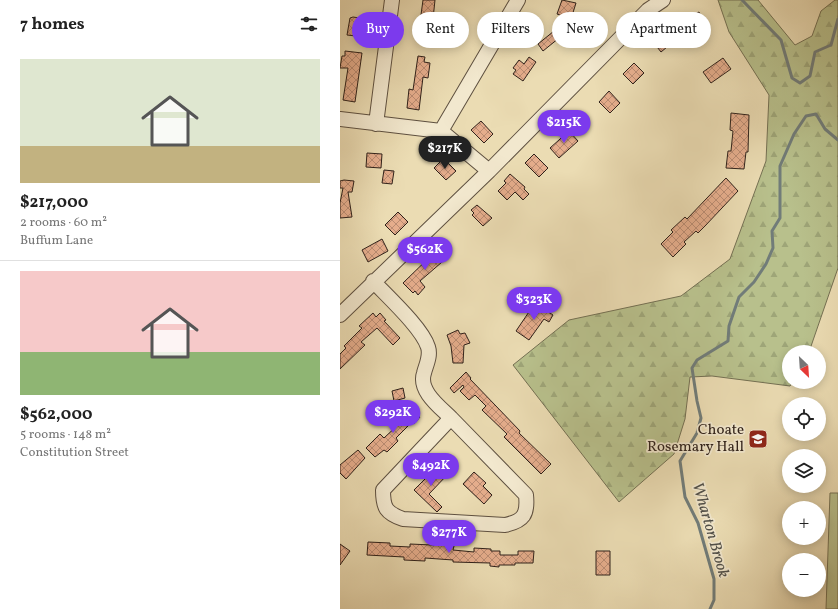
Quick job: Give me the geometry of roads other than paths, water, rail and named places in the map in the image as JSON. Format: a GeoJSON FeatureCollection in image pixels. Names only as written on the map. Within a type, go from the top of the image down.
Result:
{"type":"FeatureCollection","features":[{"type":"Feature","properties":{"kind":"street"},"geometry":{"type":"LineString","coordinates":[[376,124],[392,0]]}},
{"type":"Feature","properties":{"kind":"street"},"geometry":{"type":"LineString","coordinates":[[441,131],[518,0]]}},
{"type":"Feature","properties":{"kind":"street"},"geometry":{"type":"LineString","coordinates":[[340,315],[373,281],[489,171],[648,10],[663,0]]}},
{"type":"Feature","properties":{"kind":"street"},"geometry":{"type":"LineString","coordinates":[[340,119],[441,131],[489,171]]}},
{"type":"Feature","properties":{"kind":"street"},"geometry":{"type":"LineString","coordinates":[[373,281],[424,337],[429,349],[429,360],[423,375],[427,393],[526,495],[527,507],[523,518],[516,523],[504,525],[403,519],[390,514],[383,502],[383,490],[451,418]]}},
{"type":"Feature","properties":{"kind":"waterway"},"geometry":{"type":"LineString","coordinates":[[742,0],[781,40],[792,78],[800,83],[810,76],[815,52],[831,45],[838,19]]}},
{"type":"Feature","properties":{"kind":"waterway","name":"Wharton Brook"},"geometry":{"type":"LineString","coordinates":[[710,609],[714,600],[714,579],[698,523],[685,497],[680,461],[697,433],[701,418],[692,368],[697,360],[728,341],[729,326],[739,297],[754,282],[766,264],[773,248],[772,231],[780,218],[780,166],[794,134],[806,116],[816,114],[825,129],[838,140]]}},
{"type":"Feature","properties":{"kind":"place","name":"Choate Rosemary Hall"},"geometry":{"type":"Point","coordinates":[758,439]}}]}
